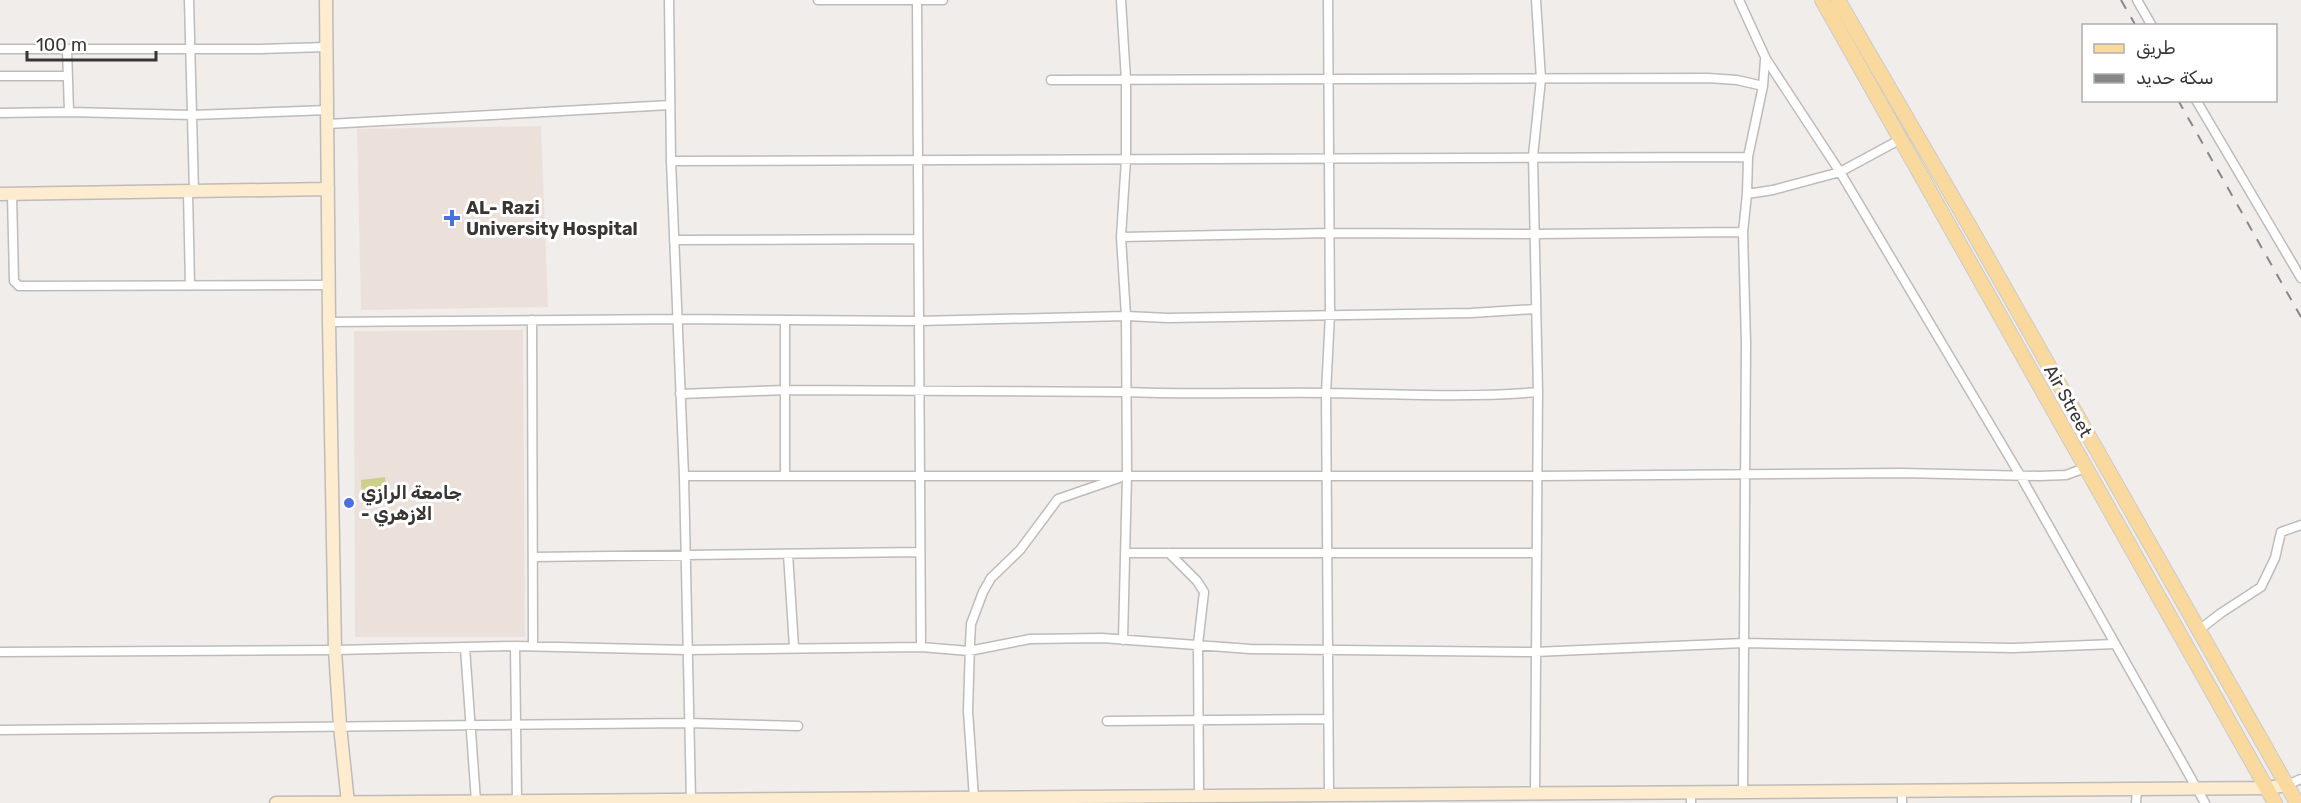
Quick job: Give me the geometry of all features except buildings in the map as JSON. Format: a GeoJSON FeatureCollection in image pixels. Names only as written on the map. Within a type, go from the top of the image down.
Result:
{"type":"FeatureCollection","features":[{"type":"Feature","properties":{"kind":"main road","name":"Air Street"},"geometry":{"type":"LineString","coordinates":[[1822,0],[2275,803]]}},
{"type":"Feature","properties":{"kind":"main road","name":"Air Street"},"geometry":{"type":"LineString","coordinates":[[1838,0],[1922,141],[2297,803]]}},
{"type":"Feature","properties":{"kind":"street"},"geometry":{"type":"LineString","coordinates":[[189,0],[192,115],[190,285]]}},
{"type":"Feature","properties":{"kind":"street"},"geometry":{"type":"LineString","coordinates":[[326,0],[328,285],[335,650],[348,803]]}},
{"type":"Feature","properties":{"kind":"street"},"geometry":{"type":"LineString","coordinates":[[669,0],[671,161],[684,476],[690,800]]}},
{"type":"Feature","properties":{"kind":"street"},"geometry":{"type":"LineString","coordinates":[[818,0],[943,0]]}},
{"type":"Feature","properties":{"kind":"street"},"geometry":{"type":"LineString","coordinates":[[917,0],[921,647]]}},
{"type":"Feature","properties":{"kind":"street"},"geometry":{"type":"LineString","coordinates":[[1121,0],[1126,80],[1126,159],[1121,237],[1126,316],[1123,640]]}},
{"type":"Feature","properties":{"kind":"street"},"geometry":{"type":"LineString","coordinates":[[1328,0],[1330,314],[1326,393],[1326,475],[1329,795]]}},
{"type":"Feature","properties":{"kind":"street"},"geometry":{"type":"LineString","coordinates":[[1535,794],[1534,652],[1538,392],[1533,156],[1541,79],[1536,0]]}},
{"type":"Feature","properties":{"kind":"street"},"geometry":{"type":"LineString","coordinates":[[1739,0],[1766,59],[1839,172],[2020,475],[2205,803]]}},
{"type":"Feature","properties":{"kind":"street"},"geometry":{"type":"LineString","coordinates":[[2137,0],[2151,24]]}},
{"type":"Feature","properties":{"kind":"street"},"geometry":{"type":"LineString","coordinates":[[0,49],[327,47]]}},
{"type":"Feature","properties":{"kind":"street"},"geometry":{"type":"LineString","coordinates":[[67,49],[69,112]]}},
{"type":"Feature","properties":{"kind":"street"},"geometry":{"type":"LineString","coordinates":[[1743,792],[1746,343],[1743,232],[1748,157],[1763,86],[1766,59]]}},
{"type":"Feature","properties":{"kind":"street"},"geometry":{"type":"LineString","coordinates":[[0,76],[68,76]]}},
{"type":"Feature","properties":{"kind":"street"},"geometry":{"type":"LineString","coordinates":[[1051,80],[1708,78],[1737,80],[1763,86]]}},
{"type":"Feature","properties":{"kind":"street"},"geometry":{"type":"LineString","coordinates":[[2197,102],[2299,267],[2301,278]]}},
{"type":"Feature","properties":{"kind":"street"},"geometry":{"type":"LineString","coordinates":[[328,124],[670,105]]}},
{"type":"Feature","properties":{"kind":"street"},"geometry":{"type":"LineString","coordinates":[[0,113],[192,115],[328,110]]}},
{"type":"Feature","properties":{"kind":"street"},"geometry":{"type":"LineString","coordinates":[[1747,194],[1773,190],[1839,172],[1902,139]]}},
{"type":"Feature","properties":{"kind":"street"},"geometry":{"type":"LineString","coordinates":[[671,161],[1748,157]]}},
{"type":"Feature","properties":{"kind":"street"},"geometry":{"type":"LineString","coordinates":[[328,189],[6,194],[15,284],[24,286],[328,285]]}},
{"type":"Feature","properties":{"kind":"street"},"geometry":{"type":"LineString","coordinates":[[1121,237],[1330,233],[1743,232]]}},
{"type":"Feature","properties":{"kind":"street"},"geometry":{"type":"LineString","coordinates":[[674,240],[918,239]]}},
{"type":"Feature","properties":{"kind":"street"},"geometry":{"type":"LineString","coordinates":[[329,322],[676,319],[919,321],[1126,316],[1168,318],[1471,313],[1535,309]]}},
{"type":"Feature","properties":{"kind":"street"},"geometry":{"type":"LineString","coordinates":[[532,320],[533,646]]}},
{"type":"Feature","properties":{"kind":"street"},"geometry":{"type":"LineString","coordinates":[[785,320],[785,475]]}},
{"type":"Feature","properties":{"kind":"street"},"geometry":{"type":"LineString","coordinates":[[680,394],[785,390],[1181,394],[1326,393],[1432,397],[1538,392]]}},
{"type":"Feature","properties":{"kind":"street"},"geometry":{"type":"LineString","coordinates":[[684,476],[1538,476],[1902,473],[2066,475],[2085,468]]}},
{"type":"Feature","properties":{"kind":"street"},"geometry":{"type":"LineString","coordinates":[[974,798],[968,711],[969,651],[971,624],[982,592],[991,578],[1020,550],[1058,499],[1126,476]]}},
{"type":"Feature","properties":{"kind":"street"},"geometry":{"type":"LineString","coordinates":[[2199,630],[2261,587],[2275,558],[2281,532],[2301,525]]}},
{"type":"Feature","properties":{"kind":"street"},"geometry":{"type":"LineString","coordinates":[[533,557],[920,552]]}},
{"type":"Feature","properties":{"kind":"street"},"geometry":{"type":"LineString","coordinates":[[1125,553],[1328,555],[1537,553]]}},
{"type":"Feature","properties":{"kind":"street"},"geometry":{"type":"LineString","coordinates":[[1169,553],[1197,580],[1204,592],[1198,644],[1199,796]]}},
{"type":"Feature","properties":{"kind":"street"},"geometry":{"type":"LineString","coordinates":[[788,554],[794,648]]}},
{"type":"Feature","properties":{"kind":"street"},"geometry":{"type":"LineString","coordinates":[[0,652],[335,650],[515,646],[687,650],[921,647],[969,651],[1030,639],[1102,638],[1250,649],[1534,652],[1744,643],[2013,648],[2115,644]]}},
{"type":"Feature","properties":{"kind":"street"},"geometry":{"type":"LineString","coordinates":[[515,646],[517,801]]}},
{"type":"Feature","properties":{"kind":"street"},"geometry":{"type":"LineString","coordinates":[[465,648],[476,801]]}},
{"type":"Feature","properties":{"kind":"street"},"geometry":{"type":"LineString","coordinates":[[1107,721],[1199,722],[1328,719]]}},
{"type":"Feature","properties":{"kind":"street"},"geometry":{"type":"LineString","coordinates":[[0,730],[689,723],[798,726]]}},
{"type":"Feature","properties":{"kind":"street"},"geometry":{"type":"LineString","coordinates":[[276,803],[813,801],[974,798],[1042,800],[1199,796],[1269,799],[1329,795],[1480,799],[1535,794],[1691,798],[1743,792],[1902,797],[2196,787],[2267,788],[2288,785],[2301,779]]}},
{"type":"Feature","properties":{"kind":"street"},"geometry":{"type":"LineString","coordinates":[[2136,803],[2137,789]]}},
{"type":"Feature","properties":{"kind":"shaded area","name":"AL- Razi University Hospital"},"geometry":{"type":"Polygon","coordinates":[[[541,126],[548,307],[361,310],[357,129],[541,126]]]}},
{"type":"Feature","properties":{"kind":"shaded area"},"geometry":{"type":"Polygon","coordinates":[[[523,330],[525,637],[355,637],[354,331],[523,330]]]}},
{"type":"Feature","properties":{"kind":"green space"},"geometry":{"type":"Polygon","coordinates":[[[385,477],[386,504],[362,504],[361,480],[385,477]]]}},
{"type":"Feature","properties":{"kind":"railway"},"geometry":{"type":"LineString","coordinates":[[2121,0],[2135,24]]}},
{"type":"Feature","properties":{"kind":"railway"},"geometry":{"type":"LineString","coordinates":[[2179,102],[2301,317]]}},
{"type":"Feature","properties":{"kind":"place","name":"AL- Razi University Hospital"},"geometry":{"type":"Point","coordinates":[452,218]}},
{"type":"Feature","properties":{"kind":"place","name":"جامعة الرازي - الازهري"},"geometry":{"type":"Point","coordinates":[349,503]}}]}
